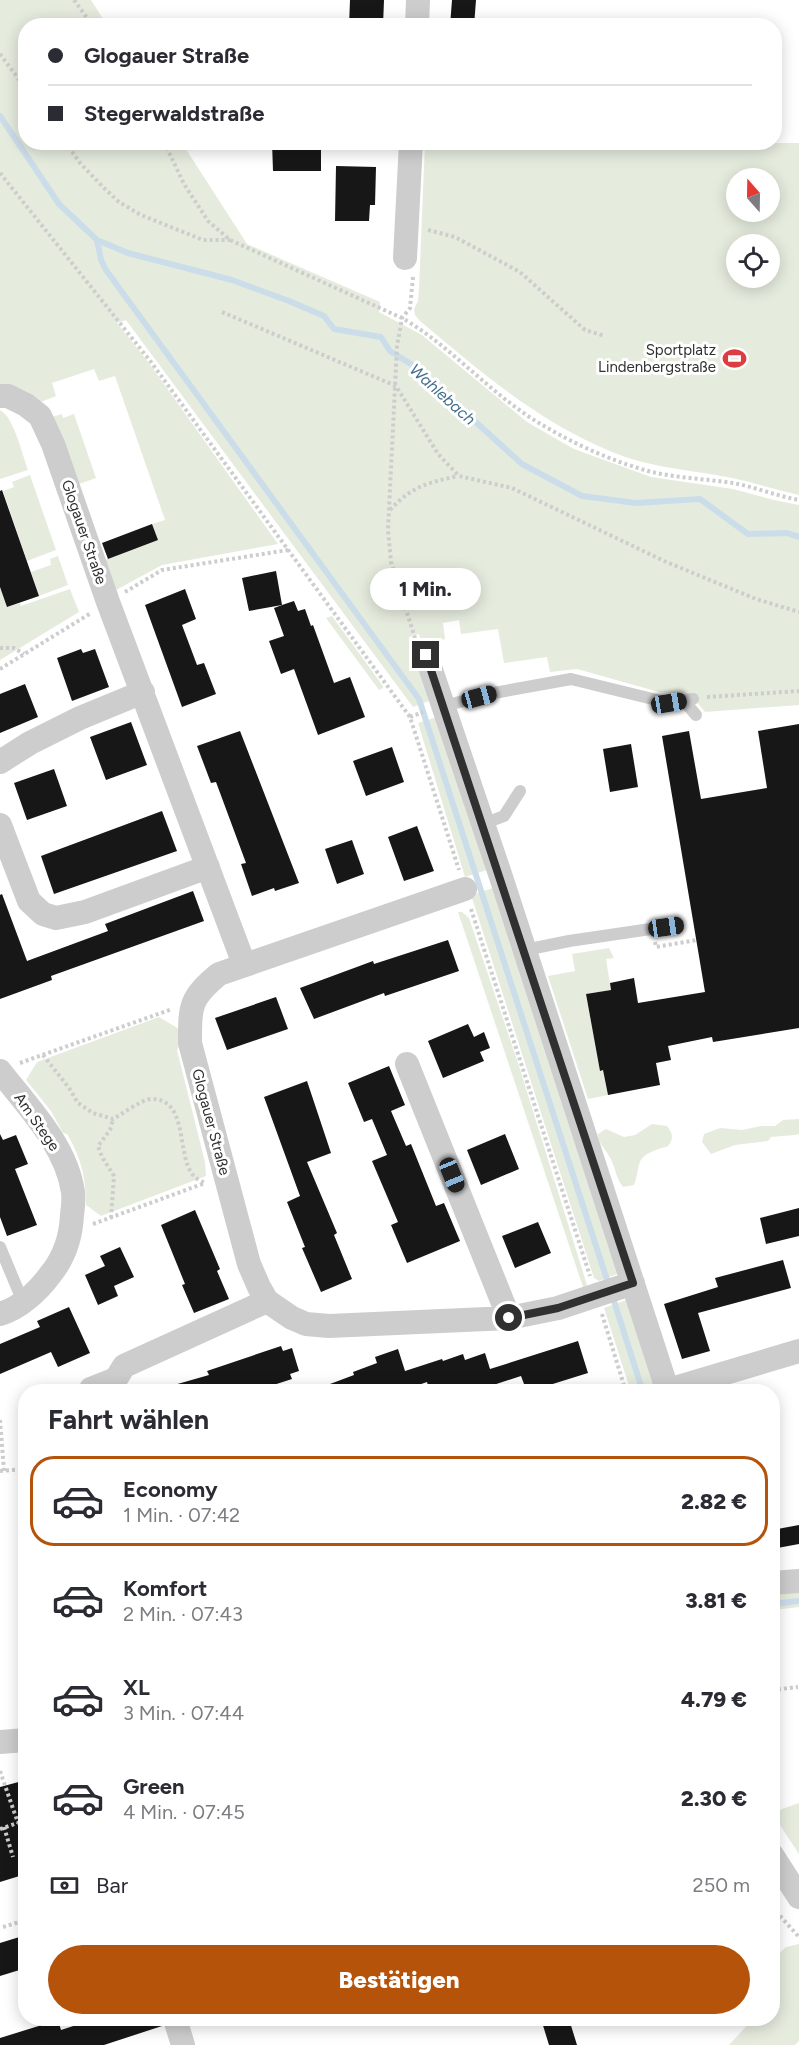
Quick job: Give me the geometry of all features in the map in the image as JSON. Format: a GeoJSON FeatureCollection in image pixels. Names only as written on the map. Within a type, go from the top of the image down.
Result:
{"type":"FeatureCollection","features":[{"type":"Feature","properties":{"kind":"street"},"geometry":{"type":"LineString","coordinates":[[417,18],[418,0]]}},
{"type":"Feature","properties":{"kind":"street"},"geometry":{"type":"LineString","coordinates":[[405,258],[411,150]]}},
{"type":"Feature","properties":{"kind":"street","name":"Glogauer Straße"},"geometry":{"type":"LineString","coordinates":[[0,396],[8,396],[26,405],[40,416],[53,444],[108,602],[244,964]]}},
{"type":"Feature","properties":{"kind":"street"},"geometry":{"type":"LineString","coordinates":[[426,655],[525,950],[613,1290],[664,1384]]}},
{"type":"Feature","properties":{"kind":"street"},"geometry":{"type":"LineString","coordinates":[[0,762],[30,743],[80,718],[143,692]]}},
{"type":"Feature","properties":{"kind":"street"},"geometry":{"type":"LineString","coordinates":[[0,825],[29,902],[43,914],[56,918],[85,912],[208,867]]}},
{"type":"Feature","properties":{"kind":"street","name":"Glogauer Straße"},"geometry":{"type":"LineString","coordinates":[[267,1301],[249,1264],[215,1179],[190,1043],[190,1012],[200,989],[219,974],[244,964],[465,889]]}},
{"type":"Feature","properties":{"kind":"street"},"geometry":{"type":"LineString","coordinates":[[407,1064],[509,1318]]}},
{"type":"Feature","properties":{"kind":"street","name":"Am Stege"},"geometry":{"type":"LineString","coordinates":[[0,1314],[23,1302],[41,1287],[59,1263],[71,1231],[74,1194],[68,1171],[52,1138],[5,1069]]}},
{"type":"Feature","properties":{"kind":"street"},"geometry":{"type":"LineString","coordinates":[[104,1384],[116,1379],[124,1366],[267,1301],[280,1312],[306,1324],[329,1326],[509,1318],[558,1308],[613,1290]]}},
{"type":"Feature","properties":{"kind":"street"},"geometry":{"type":"LineString","coordinates":[[689,1384],[796,1348]]}},
{"type":"Feature","properties":{"kind":"street"},"geometry":{"type":"LineString","coordinates":[[780,1582],[799,1581]]}},
{"type":"Feature","properties":{"kind":"street"},"geometry":{"type":"LineString","coordinates":[[0,1742],[18,1741]]}},
{"type":"Feature","properties":{"kind":"street"},"geometry":{"type":"LineString","coordinates":[[780,1867],[799,1897]]}},
{"type":"Feature","properties":{"kind":"street"},"geometry":{"type":"LineString","coordinates":[[177,2026],[183,2045]]}},
{"type":"Feature","properties":{"kind":"lane"},"geometry":{"type":"LineString","coordinates":[[444,706],[494,693],[571,679],[669,703],[688,700],[696,715]]}},
{"type":"Feature","properties":{"kind":"lane"},"geometry":{"type":"LineString","coordinates":[[483,824],[504,816],[520,791]]}},
{"type":"Feature","properties":{"kind":"lane"},"geometry":{"type":"LineString","coordinates":[[525,950],[678,925]]}},
{"type":"Feature","properties":{"kind":"lane"},"geometry":{"type":"LineString","coordinates":[[0,1247],[23,1302]]}},
{"type":"Feature","properties":{"kind":"path"},"geometry":{"type":"LineString","coordinates":[[75,0],[87,18]]}},
{"type":"Feature","properties":{"kind":"path"},"geometry":{"type":"LineString","coordinates":[[0,54],[18,78]]}},
{"type":"Feature","properties":{"kind":"path"},"geometry":{"type":"LineString","coordinates":[[71,150],[103,187],[119,202],[141,216],[203,240],[231,240]]}},
{"type":"Feature","properties":{"kind":"path"},"geometry":{"type":"LineString","coordinates":[[168,150],[184,184],[208,221],[231,240],[402,318],[425,331],[492,388],[531,417],[608,457],[652,472],[735,484],[775,496],[799,500]]}},
{"type":"Feature","properties":{"kind":"path"},"geometry":{"type":"LineString","coordinates":[[0,173],[138,344],[410,717],[465,889],[613,1290],[625,1384]]}},
{"type":"Feature","properties":{"kind":"path"},"geometry":{"type":"LineString","coordinates":[[407,224],[455,237],[520,272],[585,330],[605,336]]}},
{"type":"Feature","properties":{"kind":"path"},"geometry":{"type":"LineString","coordinates":[[405,258],[413,276],[410,308],[402,318],[397,346],[388,530],[391,562],[418,647],[426,655]]}},
{"type":"Feature","properties":{"kind":"path"},"geometry":{"type":"LineString","coordinates":[[222,312],[396,386],[438,454],[459,476]]}},
{"type":"Feature","properties":{"kind":"path"},"geometry":{"type":"LineString","coordinates":[[389,511],[405,494],[431,482],[459,476],[512,488],[664,561],[756,598],[799,612]]}},
{"type":"Feature","properties":{"kind":"path"},"geometry":{"type":"LineString","coordinates":[[0,669],[162,570],[288,550]]}},
{"type":"Feature","properties":{"kind":"path"},"geometry":{"type":"LineString","coordinates":[[0,648],[14,648],[24,654]]}},
{"type":"Feature","properties":{"kind":"path"},"geometry":{"type":"LineString","coordinates":[[688,700],[721,695],[799,691]]}},
{"type":"Feature","properties":{"kind":"path"},"geometry":{"type":"LineString","coordinates":[[410,717],[415,715]]}},
{"type":"Feature","properties":{"kind":"path"},"geometry":{"type":"LineString","coordinates":[[5,1069],[174,1008],[190,1012]]}},
{"type":"Feature","properties":{"kind":"path"},"geometry":{"type":"LineString","coordinates":[[43,1055],[78,1103],[93,1113],[113,1119]]}},
{"type":"Feature","properties":{"kind":"path"},"geometry":{"type":"LineString","coordinates":[[111,1218],[114,1176],[102,1157],[99,1146],[110,1130],[113,1119],[149,1099],[161,1101],[173,1109],[180,1123],[181,1143],[193,1176],[215,1179]]}},
{"type":"Feature","properties":{"kind":"path"},"geometry":{"type":"LineString","coordinates":[[71,1231],[215,1179]]}},
{"type":"Feature","properties":{"kind":"path"},"geometry":{"type":"LineString","coordinates":[[0,1420],[2,1471],[18,1470]]}},
{"type":"Feature","properties":{"kind":"path"},"geometry":{"type":"LineString","coordinates":[[780,1689],[798,1687]]}},
{"type":"Feature","properties":{"kind":"path"},"geometry":{"type":"LineString","coordinates":[[0,1771],[18,1822],[2,1828],[13,1857]]}},
{"type":"Feature","properties":{"kind":"path"},"geometry":{"type":"LineString","coordinates":[[780,1917],[799,1937]]}},
{"type":"Feature","properties":{"kind":"path"},"geometry":{"type":"LineString","coordinates":[[3,1927],[18,1922]]}},
{"type":"Feature","properties":{"kind":"shaded area"},"geometry":{"type":"Polygon","coordinates":[[[0,0],[91,0],[103,18],[18,18],[18,150],[187,150],[247,244],[380,302],[379,312],[422,335],[527,422],[574,449],[651,477],[733,489],[799,505],[799,705],[705,712],[691,695],[659,692],[577,669],[550,672],[547,657],[504,663],[498,629],[461,634],[459,620],[443,623],[445,639],[422,645],[419,634],[409,637],[429,701],[413,707],[126,320],[117,323],[149,363],[278,544],[162,565],[116,590],[105,560],[157,540],[152,524],[165,520],[115,376],[99,381],[94,369],[52,383],[56,396],[41,402],[22,390],[0,386],[0,0]]]}},
{"type":"Feature","properties":{"kind":"shaded area"},"geometry":{"type":"Polygon","coordinates":[[[782,143],[799,143],[799,495],[732,478],[642,462],[585,440],[535,411],[465,359],[420,321],[414,309],[418,301],[425,150],[782,150],[782,143]]]}},
{"type":"Feature","properties":{"kind":"shaded area"},"geometry":{"type":"Polygon","coordinates":[[[0,410],[13,428],[28,470],[0,479],[0,410]]]}},
{"type":"Feature","properties":{"kind":"shaded area"},"geometry":{"type":"Polygon","coordinates":[[[62,414],[63,418],[74,414],[96,478],[79,484],[52,417],[62,414]]]}},
{"type":"Feature","properties":{"kind":"shaded area"},"geometry":{"type":"Polygon","coordinates":[[[30,475],[56,550],[27,561],[3,491],[14,487],[12,482],[30,475]]]}},
{"type":"Feature","properties":{"kind":"shaded area"},"geometry":{"type":"Polygon","coordinates":[[[58,556],[68,585],[39,596],[31,572],[51,565],[50,559],[58,556]]]}},
{"type":"Feature","properties":{"kind":"shaded area"},"geometry":{"type":"Polygon","coordinates":[[[0,587],[8,607],[20,603],[21,606],[70,589],[79,612],[0,660],[0,587]]]}},
{"type":"Feature","properties":{"kind":"shaded area"},"geometry":{"type":"Polygon","coordinates":[[[332,616],[383,688],[379,690],[326,618],[332,616]]]}},
{"type":"Feature","properties":{"kind":"shaded area"},"geometry":{"type":"Polygon","coordinates":[[[437,717],[487,870],[465,877],[418,723],[437,717]]]}},
{"type":"Feature","properties":{"kind":"shaded area"},"geometry":{"type":"Polygon","coordinates":[[[493,888],[617,1271],[617,1274],[599,1281],[594,1278],[471,895],[493,888]]]}},
{"type":"Feature","properties":{"kind":"shaded area"},"geometry":{"type":"Polygon","coordinates":[[[458,912],[462,912],[469,918],[519,1066],[587,1285],[584,1290],[458,912]]]}},
{"type":"Feature","properties":{"kind":"shaded area"},"geometry":{"type":"Polygon","coordinates":[[[609,948],[614,958],[606,959],[611,990],[586,994],[600,1070],[603,1070],[608,1095],[588,1099],[548,976],[575,971],[572,954],[609,948]]]}},
{"type":"Feature","properties":{"kind":"shaded area"},"geometry":{"type":"Polygon","coordinates":[[[159,1017],[179,1029],[182,1042],[177,1050],[205,1162],[206,1176],[101,1216],[86,1205],[82,1168],[72,1143],[67,1134],[63,1133],[51,1111],[26,1080],[37,1062],[159,1017]]]}},
{"type":"Feature","properties":{"kind":"shaded area"},"geometry":{"type":"Polygon","coordinates":[[[799,1119],[799,1134],[795,1135],[771,1137],[768,1141],[735,1145],[711,1154],[702,1142],[704,1134],[720,1128],[742,1130],[775,1126],[783,1120],[799,1119]]]}},
{"type":"Feature","properties":{"kind":"shaded area"},"geometry":{"type":"Polygon","coordinates":[[[652,1124],[667,1126],[672,1134],[671,1141],[668,1146],[643,1157],[634,1185],[623,1187],[611,1160],[600,1143],[598,1134],[606,1129],[624,1137],[635,1135],[652,1124]]]}},
{"type":"Feature","properties":{"kind":"shaded area"},"geometry":{"type":"Polygon","coordinates":[[[626,1300],[653,1384],[628,1384],[604,1308],[626,1300]]]}},
{"type":"Feature","properties":{"kind":"shaded area"},"geometry":{"type":"Polygon","coordinates":[[[799,1589],[799,1607],[780,1609],[780,1591],[799,1589]]]}},
{"type":"Feature","properties":{"kind":"shaded area"},"geometry":{"type":"Polygon","coordinates":[[[799,1803],[799,1854],[780,1825],[782,1809],[799,1803]]]}},
{"type":"Feature","properties":{"kind":"shaded area"},"geometry":{"type":"Polygon","coordinates":[[[799,1944],[799,2041],[795,2045],[729,2045],[747,2026],[780,2026],[780,1952],[786,1947],[799,1944]]]}},
{"type":"Feature","properties":{"kind":"building"},"geometry":{"type":"Polygon","coordinates":[[[350,0],[384,0],[383,18],[349,18],[350,0]]]}},
{"type":"Feature","properties":{"kind":"building"},"geometry":{"type":"Polygon","coordinates":[[[452,0],[476,0],[475,18],[451,18],[452,0]]]}},
{"type":"Feature","properties":{"kind":"building"},"geometry":{"type":"Polygon","coordinates":[[[272,150],[321,150],[321,171],[273,171],[272,150]]]}},
{"type":"Feature","properties":{"kind":"building"},"geometry":{"type":"Polygon","coordinates":[[[336,166],[376,167],[375,205],[370,205],[369,221],[335,221],[336,166]]]}},
{"type":"Feature","properties":{"kind":"building"},"geometry":{"type":"Polygon","coordinates":[[[2,490],[39,596],[7,607],[0,587],[0,491],[2,490]]]}},
{"type":"Feature","properties":{"kind":"building"},"geometry":{"type":"Polygon","coordinates":[[[152,524],[158,540],[108,559],[102,543],[152,524]]]}},
{"type":"Feature","properties":{"kind":"building"},"geometry":{"type":"Polygon","coordinates":[[[276,571],[282,605],[249,611],[242,578],[276,571]]]}},
{"type":"Feature","properties":{"kind":"building"},"geometry":{"type":"Polygon","coordinates":[[[185,589],[196,619],[182,625],[197,665],[204,663],[216,694],[182,707],[145,605],[185,589]]]}},
{"type":"Feature","properties":{"kind":"building"},"geometry":{"type":"Polygon","coordinates":[[[294,601],[298,611],[305,609],[311,626],[313,625],[334,683],[350,677],[365,717],[318,735],[294,669],[281,674],[269,641],[284,636],[274,608],[294,601]]]}},
{"type":"Feature","properties":{"kind":"building"},"geometry":{"type":"Polygon","coordinates":[[[81,649],[83,653],[95,649],[109,687],[72,701],[57,658],[81,649]]]}},
{"type":"Feature","properties":{"kind":"building"},"geometry":{"type":"Polygon","coordinates":[[[25,684],[38,717],[0,733],[0,694],[25,684]]]}},
{"type":"Feature","properties":{"kind":"building"},"geometry":{"type":"Polygon","coordinates":[[[131,722],[147,765],[106,780],[90,737],[131,722]]]}},
{"type":"Feature","properties":{"kind":"building"},"geometry":{"type":"Polygon","coordinates":[[[799,724],[799,1028],[713,1042],[712,1037],[668,1046],[671,1060],[656,1063],[660,1085],[608,1095],[603,1070],[600,1071],[586,994],[611,990],[610,983],[634,978],[638,1003],[705,992],[662,736],[689,731],[701,799],[767,788],[758,731],[799,724]]]}},
{"type":"Feature","properties":{"kind":"building"},"geometry":{"type":"Polygon","coordinates":[[[240,731],[299,883],[275,891],[274,888],[252,896],[241,864],[246,863],[216,782],[211,783],[197,746],[240,731]]]}},
{"type":"Feature","properties":{"kind":"building"},"geometry":{"type":"Polygon","coordinates":[[[631,744],[638,787],[610,792],[603,749],[631,744]]]}},
{"type":"Feature","properties":{"kind":"building"},"geometry":{"type":"Polygon","coordinates":[[[392,747],[404,782],[366,796],[353,761],[392,747]]]}},
{"type":"Feature","properties":{"kind":"building"},"geometry":{"type":"Polygon","coordinates":[[[54,769],[67,806],[27,820],[14,783],[54,769]]]}},
{"type":"Feature","properties":{"kind":"building"},"geometry":{"type":"Polygon","coordinates":[[[162,811],[177,851],[54,894],[41,856],[162,811]]]}},
{"type":"Feature","properties":{"kind":"building"},"geometry":{"type":"Polygon","coordinates":[[[417,826],[434,871],[404,881],[388,837],[417,826]]]}},
{"type":"Feature","properties":{"kind":"building"},"geometry":{"type":"Polygon","coordinates":[[[352,840],[364,874],[337,884],[325,849],[352,840]]]}},
{"type":"Feature","properties":{"kind":"building"},"geometry":{"type":"Polygon","coordinates":[[[193,891],[204,921],[51,976],[52,980],[0,999],[0,895],[2,894],[27,961],[108,931],[105,924],[193,891]]]}},
{"type":"Feature","properties":{"kind":"building"},"geometry":{"type":"Polygon","coordinates":[[[448,940],[459,971],[385,996],[384,993],[314,1019],[300,988],[373,961],[374,964],[448,940]]]}},
{"type":"Feature","properties":{"kind":"building"},"geometry":{"type":"Polygon","coordinates":[[[276,997],[288,1029],[227,1050],[215,1018],[276,997]]]}},
{"type":"Feature","properties":{"kind":"building"},"geometry":{"type":"Polygon","coordinates":[[[468,1024],[474,1037],[484,1032],[490,1048],[480,1052],[484,1061],[443,1078],[428,1041],[468,1024]]]}},
{"type":"Feature","properties":{"kind":"building"},"geometry":{"type":"Polygon","coordinates":[[[389,1066],[405,1105],[391,1111],[406,1146],[411,1144],[436,1206],[444,1203],[460,1241],[407,1263],[391,1225],[398,1222],[372,1161],[387,1155],[372,1119],[364,1122],[348,1083],[389,1066]]]}},
{"type":"Feature","properties":{"kind":"building"},"geometry":{"type":"Polygon","coordinates":[[[307,1081],[331,1153],[307,1162],[337,1233],[334,1235],[352,1279],[321,1292],[302,1248],[305,1247],[287,1202],[300,1196],[264,1097],[307,1081]]]}},
{"type":"Feature","properties":{"kind":"building"},"geometry":{"type":"Polygon","coordinates":[[[0,1134],[3,1140],[16,1135],[28,1164],[15,1169],[37,1225],[7,1236],[0,1217],[0,1134]]]}},
{"type":"Feature","properties":{"kind":"building"},"geometry":{"type":"Polygon","coordinates":[[[505,1134],[519,1169],[481,1185],[467,1150],[505,1134]]]}},
{"type":"Feature","properties":{"kind":"building"},"geometry":{"type":"Polygon","coordinates":[[[799,1208],[799,1236],[766,1244],[760,1218],[799,1208]]]}},
{"type":"Feature","properties":{"kind":"building"},"geometry":{"type":"Polygon","coordinates":[[[195,1210],[220,1269],[217,1271],[229,1299],[194,1313],[161,1225],[195,1210]]]}},
{"type":"Feature","properties":{"kind":"building"},"geometry":{"type":"Polygon","coordinates":[[[538,1222],[551,1253],[515,1268],[502,1236],[538,1222]]]}},
{"type":"Feature","properties":{"kind":"building"},"geometry":{"type":"Polygon","coordinates":[[[120,1247],[134,1277],[114,1286],[118,1296],[98,1305],[85,1275],[105,1266],[100,1256],[120,1247]]]}},
{"type":"Feature","properties":{"kind":"building"},"geometry":{"type":"Polygon","coordinates":[[[783,1260],[791,1288],[698,1313],[710,1351],[682,1359],[664,1304],[718,1287],[715,1278],[783,1260]]]}},
{"type":"Feature","properties":{"kind":"building"},"geometry":{"type":"Polygon","coordinates":[[[69,1307],[90,1353],[58,1367],[51,1352],[0,1374],[0,1344],[40,1327],[37,1321],[69,1307]]]}},
{"type":"Feature","properties":{"kind":"building"},"geometry":{"type":"Polygon","coordinates":[[[578,1341],[588,1373],[553,1384],[524,1384],[521,1376],[496,1384],[428,1384],[427,1382],[421,1384],[330,1384],[377,1363],[375,1357],[398,1349],[405,1371],[463,1354],[465,1360],[485,1353],[490,1369],[578,1341]]]}},
{"type":"Feature","properties":{"kind":"building"},"geometry":{"type":"Polygon","coordinates":[[[281,1346],[283,1351],[292,1348],[299,1371],[290,1374],[292,1379],[277,1384],[178,1384],[209,1375],[207,1371],[281,1346]]]}},
{"type":"Feature","properties":{"kind":"building"},"geometry":{"type":"Polygon","coordinates":[[[799,1525],[799,1544],[780,1548],[780,1529],[799,1525]]]}},
{"type":"Feature","properties":{"kind":"building"},"geometry":{"type":"Polygon","coordinates":[[[18,1782],[18,1876],[0,1882],[0,1787],[18,1782]]]}},
{"type":"Feature","properties":{"kind":"building"},"geometry":{"type":"Polygon","coordinates":[[[18,1937],[18,1970],[0,1976],[0,1943],[18,1937]]]}},
{"type":"Feature","properties":{"kind":"building"},"geometry":{"type":"Polygon","coordinates":[[[39,2026],[60,2026],[61,2030],[73,2026],[162,2026],[104,2045],[0,2045],[0,2038],[39,2026]]]}},
{"type":"Feature","properties":{"kind":"building"},"geometry":{"type":"Polygon","coordinates":[[[543,2026],[571,2026],[577,2045],[549,2045],[543,2026]]]}},
{"type":"Feature","properties":{"kind":"waterway","name":"Wahlebach"},"geometry":{"type":"LineString","coordinates":[[0,116],[18,143]]}},
{"type":"Feature","properties":{"kind":"waterway","name":"Wahlebach"},"geometry":{"type":"LineString","coordinates":[[23,150],[59,204],[97,240],[128,253],[232,280],[289,301],[324,316],[334,329],[381,337],[390,351],[414,366],[522,464],[582,496],[636,503],[700,499],[748,534],[787,533],[799,537]]}},
{"type":"Feature","properties":{"kind":"waterway"},"geometry":{"type":"LineString","coordinates":[[97,240],[101,260],[106,270],[419,699],[609,1286]]}},
{"type":"Feature","properties":{"kind":"waterway"},"geometry":{"type":"LineString","coordinates":[[612,1295],[640,1384]]}},
{"type":"Feature","properties":{"kind":"waterway"},"geometry":{"type":"LineString","coordinates":[[780,1603],[799,1601]]}},
{"type":"Feature","properties":{"kind":"place","name":"Sportplatz Lindenbergstraße"},"geometry":{"type":"Point","coordinates":[734,359]}},
{"type":"Feature","properties":{"kind":"route"},"geometry":{"type":"LineString","coordinates":[[426,655],[633,1283],[558,1308],[509,1318]]}}]}
